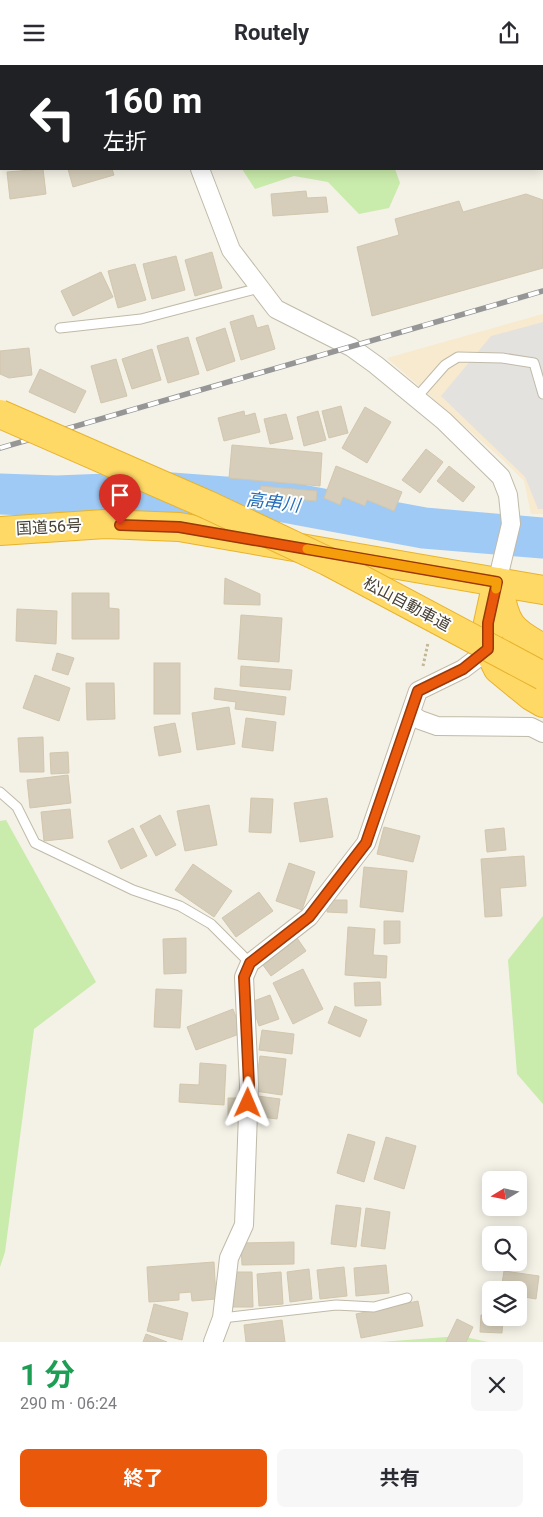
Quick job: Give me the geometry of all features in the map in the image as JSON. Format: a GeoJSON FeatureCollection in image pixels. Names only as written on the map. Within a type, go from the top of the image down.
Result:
{"type":"FeatureCollection","features":[{"type":"Feature","properties":{"kind":"highway","name":"松山自動車道"},"geometry":{"type":"LineString","coordinates":[[0,414],[208,505],[318,557],[543,676]]}},
{"type":"Feature","properties":{"kind":"highway","name":"国道56号"},"geometry":{"type":"LineString","coordinates":[[0,531],[105,524],[179,527],[543,589]]}},
{"type":"Feature","properties":{"kind":"highway"},"geometry":{"type":"LineString","coordinates":[[497,582],[488,623],[488,648],[498,669],[531,697],[543,703]]}},
{"type":"Feature","properties":{"kind":"highway"},"geometry":{"type":"LineString","coordinates":[[497,582],[506,618],[515,630],[527,640],[543,648]]}},
{"type":"Feature","properties":{"kind":"street"},"geometry":{"type":"LineString","coordinates":[[200,170],[231,250],[276,309],[351,347],[376,365],[444,421],[501,477],[508,495],[511,524],[497,582]]}},
{"type":"Feature","properties":{"kind":"street"},"geometry":{"type":"LineString","coordinates":[[213,1342],[222,1318],[229,1258],[244,1225],[249,1085],[244,977],[250,963],[309,917],[366,843],[418,691],[463,669],[488,648],[515,630]]}},
{"type":"Feature","properties":{"kind":"street"},"geometry":{"type":"LineString","coordinates":[[411,714],[420,720],[437,726],[531,727],[543,733]]}},
{"type":"Feature","properties":{"kind":"lane"},"geometry":{"type":"LineString","coordinates":[[60,328],[141,319],[259,288]]}},
{"type":"Feature","properties":{"kind":"lane"},"geometry":{"type":"LineString","coordinates":[[416,398],[445,365],[458,357],[502,358],[534,363],[543,394]]}},
{"type":"Feature","properties":{"kind":"lane"},"geometry":{"type":"LineString","coordinates":[[0,792],[17,807],[35,843],[133,891],[180,906],[211,924],[250,963]]}},
{"type":"Feature","properties":{"kind":"lane"},"geometry":{"type":"LineString","coordinates":[[222,1318],[336,1305],[374,1307],[407,1299]]}},
{"type":"Feature","properties":{"kind":"shaded area"},"geometry":{"type":"Polygon","coordinates":[[[543,314],[543,514],[531,514],[524,481],[503,460],[387,358],[543,314]]]}},
{"type":"Feature","properties":{"kind":"shaded area"},"geometry":{"type":"Polygon","coordinates":[[[543,322],[543,509],[538,509],[525,477],[441,396],[491,336],[543,322]]]}},
{"type":"Feature","properties":{"kind":"green space"},"geometry":{"type":"Polygon","coordinates":[[[243,170],[395,170],[400,183],[389,208],[359,214],[328,182],[294,176],[255,189],[243,170]]]}},
{"type":"Feature","properties":{"kind":"green space"},"geometry":{"type":"Polygon","coordinates":[[[6,820],[96,982],[34,1029],[5,1252],[0,1267],[0,821],[6,820]]]}},
{"type":"Feature","properties":{"kind":"green space"},"geometry":{"type":"Polygon","coordinates":[[[543,916],[543,1104],[517,1074],[508,960],[543,916]]]}},
{"type":"Feature","properties":{"kind":"green space"},"geometry":{"type":"Polygon","coordinates":[[[460,1336],[488,1342],[380,1342],[460,1336]]]}},
{"type":"Feature","properties":{"kind":"building"},"geometry":{"type":"Polygon","coordinates":[[[43,170],[46,194],[10,199],[7,172],[43,170]]]}},
{"type":"Feature","properties":{"kind":"building"},"geometry":{"type":"Polygon","coordinates":[[[68,170],[112,170],[114,175],[73,187],[68,170]]]}},
{"type":"Feature","properties":{"kind":"building"},"geometry":{"type":"Polygon","coordinates":[[[306,191],[307,198],[326,197],[328,212],[273,216],[271,194],[306,191]]]}},
{"type":"Feature","properties":{"kind":"building"},"geometry":{"type":"Polygon","coordinates":[[[526,194],[543,200],[543,268],[372,316],[357,247],[399,235],[395,219],[459,201],[463,212],[526,194]]]}},
{"type":"Feature","properties":{"kind":"building"},"geometry":{"type":"Polygon","coordinates":[[[212,252],[222,288],[195,296],[185,260],[212,252]]]}},
{"type":"Feature","properties":{"kind":"building"},"geometry":{"type":"Polygon","coordinates":[[[176,256],[185,290],[152,299],[143,264],[176,256]]]}},
{"type":"Feature","properties":{"kind":"building"},"geometry":{"type":"Polygon","coordinates":[[[135,264],[146,300],[118,308],[108,271],[135,264]]]}},
{"type":"Feature","properties":{"kind":"building"},"geometry":{"type":"Polygon","coordinates":[[[101,272],[113,297],[73,316],[61,291],[101,272]]]}},
{"type":"Feature","properties":{"kind":"building"},"geometry":{"type":"Polygon","coordinates":[[[253,315],[257,328],[268,325],[275,349],[241,360],[230,322],[253,315]]]}},
{"type":"Feature","properties":{"kind":"building"},"geometry":{"type":"Polygon","coordinates":[[[225,328],[235,361],[207,371],[196,338],[225,328]]]}},
{"type":"Feature","properties":{"kind":"building"},"geometry":{"type":"Polygon","coordinates":[[[188,337],[199,374],[168,383],[157,346],[188,337]]]}},
{"type":"Feature","properties":{"kind":"building"},"geometry":{"type":"Polygon","coordinates":[[[29,348],[32,375],[9,378],[0,374],[0,351],[29,348]]]}},
{"type":"Feature","properties":{"kind":"building"},"geometry":{"type":"Polygon","coordinates":[[[152,349],[161,380],[132,389],[122,359],[152,349]]]}},
{"type":"Feature","properties":{"kind":"building"},"geometry":{"type":"Polygon","coordinates":[[[116,359],[127,396],[101,403],[91,366],[116,359]]]}},
{"type":"Feature","properties":{"kind":"building"},"geometry":{"type":"Polygon","coordinates":[[[40,369],[86,391],[75,413],[29,392],[40,369]]]}},
{"type":"Feature","properties":{"kind":"building"},"geometry":{"type":"Polygon","coordinates":[[[341,406],[348,433],[329,438],[322,411],[341,406]]]}},
{"type":"Feature","properties":{"kind":"building"},"geometry":{"type":"Polygon","coordinates":[[[365,407],[391,422],[367,463],[342,448],[365,407]]]}},
{"type":"Feature","properties":{"kind":"building"},"geometry":{"type":"Polygon","coordinates":[[[244,411],[245,416],[255,413],[260,432],[224,441],[218,418],[244,411]]]}},
{"type":"Feature","properties":{"kind":"building"},"geometry":{"type":"Polygon","coordinates":[[[318,411],[326,440],[304,446],[297,417],[318,411]]]}},
{"type":"Feature","properties":{"kind":"building"},"geometry":{"type":"Polygon","coordinates":[[[286,414],[293,439],[270,444],[264,419],[286,414]]]}},
{"type":"Feature","properties":{"kind":"building"},"geometry":{"type":"Polygon","coordinates":[[[232,445],[322,453],[320,486],[229,478],[232,445]]]}},
{"type":"Feature","properties":{"kind":"building"},"geometry":{"type":"Polygon","coordinates":[[[426,449],[443,462],[420,493],[402,480],[426,449]]]}},
{"type":"Feature","properties":{"kind":"building"},"geometry":{"type":"Polygon","coordinates":[[[336,466],[402,492],[394,511],[367,500],[365,506],[343,497],[340,505],[324,498],[336,466]]]}},
{"type":"Feature","properties":{"kind":"building"},"geometry":{"type":"Polygon","coordinates":[[[449,466],[475,487],[463,502],[437,481],[449,466]]]}},
{"type":"Feature","properties":{"kind":"building"},"geometry":{"type":"Polygon","coordinates":[[[261,486],[317,491],[316,501],[260,496],[261,486]]]}},
{"type":"Feature","properties":{"kind":"building"},"geometry":{"type":"Polygon","coordinates":[[[225,578],[260,594],[260,605],[224,604],[225,578]]]}},
{"type":"Feature","properties":{"kind":"building"},"geometry":{"type":"Polygon","coordinates":[[[72,593],[109,593],[109,608],[119,609],[119,639],[72,639],[72,593]]]}},
{"type":"Feature","properties":{"kind":"building"},"geometry":{"type":"Polygon","coordinates":[[[17,609],[57,611],[56,644],[16,641],[17,609]]]}},
{"type":"Feature","properties":{"kind":"building"},"geometry":{"type":"Polygon","coordinates":[[[241,615],[282,618],[279,662],[238,659],[241,615]]]}},
{"type":"Feature","properties":{"kind":"building"},"geometry":{"type":"Polygon","coordinates":[[[57,653],[74,658],[68,675],[52,670],[57,653]]]}},
{"type":"Feature","properties":{"kind":"building"},"geometry":{"type":"Polygon","coordinates":[[[154,663],[180,663],[180,714],[154,714],[154,663]]]}},
{"type":"Feature","properties":{"kind":"building"},"geometry":{"type":"Polygon","coordinates":[[[241,666],[292,670],[290,690],[240,686],[241,666]]]}},
{"type":"Feature","properties":{"kind":"building"},"geometry":{"type":"Polygon","coordinates":[[[35,675],[70,688],[59,721],[23,708],[35,675]]]}},
{"type":"Feature","properties":{"kind":"building"},"geometry":{"type":"Polygon","coordinates":[[[86,683],[114,683],[115,719],[87,720],[86,683]]]}},
{"type":"Feature","properties":{"kind":"building"},"geometry":{"type":"Polygon","coordinates":[[[215,688],[286,697],[284,715],[235,709],[236,702],[214,699],[215,688]]]}},
{"type":"Feature","properties":{"kind":"building"},"geometry":{"type":"Polygon","coordinates":[[[229,707],[235,744],[197,750],[192,713],[229,707]]]}},
{"type":"Feature","properties":{"kind":"building"},"geometry":{"type":"Polygon","coordinates":[[[246,718],[276,722],[273,751],[242,747],[246,718]]]}},
{"type":"Feature","properties":{"kind":"building"},"geometry":{"type":"Polygon","coordinates":[[[175,723],[181,752],[159,756],[154,727],[175,723]]]}},
{"type":"Feature","properties":{"kind":"building"},"geometry":{"type":"Polygon","coordinates":[[[43,737],[44,772],[20,772],[18,738],[43,737]]]}},
{"type":"Feature","properties":{"kind":"building"},"geometry":{"type":"Polygon","coordinates":[[[68,752],[69,773],[51,774],[50,753],[68,752]]]}},
{"type":"Feature","properties":{"kind":"building"},"geometry":{"type":"Polygon","coordinates":[[[68,775],[71,803],[30,808],[27,780],[68,775]]]}},
{"type":"Feature","properties":{"kind":"building"},"geometry":{"type":"Polygon","coordinates":[[[251,798],[273,799],[271,833],[249,832],[251,798]]]}},
{"type":"Feature","properties":{"kind":"building"},"geometry":{"type":"Polygon","coordinates":[[[327,798],[333,837],[300,842],[294,803],[327,798]]]}},
{"type":"Feature","properties":{"kind":"building"},"geometry":{"type":"Polygon","coordinates":[[[209,805],[217,845],[185,851],[177,811],[209,805]]]}},
{"type":"Feature","properties":{"kind":"building"},"geometry":{"type":"Polygon","coordinates":[[[70,809],[73,838],[44,841],[41,812],[70,809]]]}},
{"type":"Feature","properties":{"kind":"building"},"geometry":{"type":"Polygon","coordinates":[[[160,815],[176,845],[156,856],[140,826],[160,815]]]}},
{"type":"Feature","properties":{"kind":"building"},"geometry":{"type":"Polygon","coordinates":[[[384,827],[420,836],[413,862],[377,854],[384,827]]]}},
{"type":"Feature","properties":{"kind":"building"},"geometry":{"type":"Polygon","coordinates":[[[133,828],[147,856],[121,869],[108,841],[133,828]]]}},
{"type":"Feature","properties":{"kind":"building"},"geometry":{"type":"Polygon","coordinates":[[[504,828],[506,850],[487,852],[485,830],[504,828]]]}},
{"type":"Feature","properties":{"kind":"building"},"geometry":{"type":"Polygon","coordinates":[[[524,856],[526,886],[500,888],[502,916],[485,917],[481,859],[524,856]]]}},
{"type":"Feature","properties":{"kind":"building"},"geometry":{"type":"Polygon","coordinates":[[[289,863],[315,872],[302,910],[276,901],[289,863]]]}},
{"type":"Feature","properties":{"kind":"building"},"geometry":{"type":"Polygon","coordinates":[[[193,864],[232,891],[214,917],[175,890],[193,864]]]}},
{"type":"Feature","properties":{"kind":"building"},"geometry":{"type":"Polygon","coordinates":[[[364,867],[407,871],[403,912],[360,907],[364,867]]]}},
{"type":"Feature","properties":{"kind":"building"},"geometry":{"type":"Polygon","coordinates":[[[259,892],[273,911],[236,937],[222,918],[259,892]]]}},
{"type":"Feature","properties":{"kind":"building"},"geometry":{"type":"Polygon","coordinates":[[[328,900],[347,900],[347,913],[327,912],[328,900]]]}},
{"type":"Feature","properties":{"kind":"building"},"geometry":{"type":"Polygon","coordinates":[[[384,921],[400,921],[400,943],[384,944],[384,921]]]}},
{"type":"Feature","properties":{"kind":"building"},"geometry":{"type":"Polygon","coordinates":[[[348,927],[375,929],[373,955],[387,956],[386,978],[345,975],[348,927]]]}},
{"type":"Feature","properties":{"kind":"building"},"geometry":{"type":"Polygon","coordinates":[[[295,935],[306,951],[271,976],[260,961],[295,935]]]}},
{"type":"Feature","properties":{"kind":"building"},"geometry":{"type":"Polygon","coordinates":[[[186,938],[186,973],[164,974],[163,939],[186,938]]]}},
{"type":"Feature","properties":{"kind":"building"},"geometry":{"type":"Polygon","coordinates":[[[303,969],[323,1009],[293,1024],[273,983],[303,969]]]}},
{"type":"Feature","properties":{"kind":"building"},"geometry":{"type":"Polygon","coordinates":[[[380,982],[381,1005],[355,1006],[354,983],[380,982]]]}},
{"type":"Feature","properties":{"kind":"building"},"geometry":{"type":"Polygon","coordinates":[[[156,989],[182,990],[180,1028],[154,1027],[156,989]]]}},
{"type":"Feature","properties":{"kind":"building"},"geometry":{"type":"Polygon","coordinates":[[[270,995],[279,1019],[259,1026],[251,1002],[270,995]]]}},
{"type":"Feature","properties":{"kind":"building"},"geometry":{"type":"Polygon","coordinates":[[[335,1006],[367,1020],[360,1037],[328,1023],[335,1006]]]}},
{"type":"Feature","properties":{"kind":"building"},"geometry":{"type":"Polygon","coordinates":[[[233,1009],[242,1033],[196,1050],[187,1027],[233,1009]]]}},
{"type":"Feature","properties":{"kind":"building"},"geometry":{"type":"Polygon","coordinates":[[[262,1030],[294,1034],[292,1054],[259,1050],[262,1030]]]}},
{"type":"Feature","properties":{"kind":"building"},"geometry":{"type":"Polygon","coordinates":[[[260,1056],[286,1059],[282,1095],[255,1091],[260,1056]]]}},
{"type":"Feature","properties":{"kind":"building"},"geometry":{"type":"Polygon","coordinates":[[[200,1063],[226,1065],[224,1105],[179,1102],[180,1084],[199,1085],[200,1063]]]}},
{"type":"Feature","properties":{"kind":"building"},"geometry":{"type":"Polygon","coordinates":[[[258,1096],[280,1099],[277,1119],[255,1116],[258,1096]]]}},
{"type":"Feature","properties":{"kind":"building"},"geometry":{"type":"Polygon","coordinates":[[[228,1098],[242,1098],[241,1120],[228,1120],[228,1098]]]}},
{"type":"Feature","properties":{"kind":"building"},"geometry":{"type":"Polygon","coordinates":[[[348,1134],[375,1142],[364,1182],[337,1173],[348,1134]]]}},
{"type":"Feature","properties":{"kind":"building"},"geometry":{"type":"Polygon","coordinates":[[[386,1137],[416,1146],[404,1189],[374,1179],[386,1137]]]}},
{"type":"Feature","properties":{"kind":"building"},"geometry":{"type":"Polygon","coordinates":[[[336,1205],[361,1208],[356,1247],[331,1244],[336,1205]]]}},
{"type":"Feature","properties":{"kind":"building"},"geometry":{"type":"Polygon","coordinates":[[[366,1208],[390,1212],[385,1249],[361,1246],[366,1208]]]}},
{"type":"Feature","properties":{"kind":"building"},"geometry":{"type":"Polygon","coordinates":[[[294,1242],[294,1264],[242,1265],[241,1243],[294,1242]]]}},
{"type":"Feature","properties":{"kind":"building"},"geometry":{"type":"Polygon","coordinates":[[[214,1262],[216,1299],[192,1301],[191,1292],[179,1293],[179,1300],[149,1302],[147,1267],[214,1262]]]}},
{"type":"Feature","properties":{"kind":"building"},"geometry":{"type":"Polygon","coordinates":[[[386,1265],[389,1293],[356,1296],[354,1268],[386,1265]]]}},
{"type":"Feature","properties":{"kind":"building"},"geometry":{"type":"Polygon","coordinates":[[[344,1267],[347,1296],[320,1299],[317,1270],[344,1267]]]}},
{"type":"Feature","properties":{"kind":"building"},"geometry":{"type":"Polygon","coordinates":[[[309,1269],[312,1299],[290,1302],[287,1272],[309,1269]]]}},
{"type":"Feature","properties":{"kind":"building"},"geometry":{"type":"Polygon","coordinates":[[[504,1271],[539,1276],[536,1299],[527,1297],[527,1281],[502,1281],[504,1271]]]}},
{"type":"Feature","properties":{"kind":"building"},"geometry":{"type":"Polygon","coordinates":[[[230,1272],[252,1272],[253,1307],[232,1307],[230,1272]]]}},
{"type":"Feature","properties":{"kind":"building"},"geometry":{"type":"Polygon","coordinates":[[[281,1272],[283,1304],[259,1306],[257,1274],[281,1272]]]}},
{"type":"Feature","properties":{"kind":"building"},"geometry":{"type":"Polygon","coordinates":[[[418,1301],[423,1326],[361,1338],[356,1314],[418,1301]]]}},
{"type":"Feature","properties":{"kind":"building"},"geometry":{"type":"Polygon","coordinates":[[[154,1304],[188,1313],[182,1340],[147,1331],[154,1304]]]}},
{"type":"Feature","properties":{"kind":"building"},"geometry":{"type":"Polygon","coordinates":[[[481,1315],[482,1326],[502,1326],[502,1333],[480,1332],[481,1315]]]}},
{"type":"Feature","properties":{"kind":"building"},"geometry":{"type":"Polygon","coordinates":[[[457,1319],[473,1327],[466,1342],[446,1342],[457,1319]]]}},
{"type":"Feature","properties":{"kind":"building"},"geometry":{"type":"Polygon","coordinates":[[[282,1320],[285,1342],[246,1342],[244,1325],[282,1320]]]}},
{"type":"Feature","properties":{"kind":"building"},"geometry":{"type":"Polygon","coordinates":[[[146,1334],[167,1342],[143,1342],[146,1334]]]}},
{"type":"Feature","properties":{"kind":"waterway","name":"高串川"},"geometry":{"type":"LineString","coordinates":[[0,494],[57,496],[158,492],[279,501],[424,528],[543,538]]}},
{"type":"Feature","properties":{"kind":"railway"},"geometry":{"type":"LineString","coordinates":[[0,448],[543,291]]}},
{"type":"Feature","properties":{"kind":"slow traffic"},"geometry":{"type":"LineString","coordinates":[[307,549],[497,582],[496,589]]}},
{"type":"Feature","properties":{"kind":"route"},"geometry":{"type":"LineString","coordinates":[[120,525],[179,527],[497,582],[488,623],[488,649],[463,669],[418,691],[366,843],[309,917],[250,963],[244,977],[249,1085],[248,1103]]}}]}
